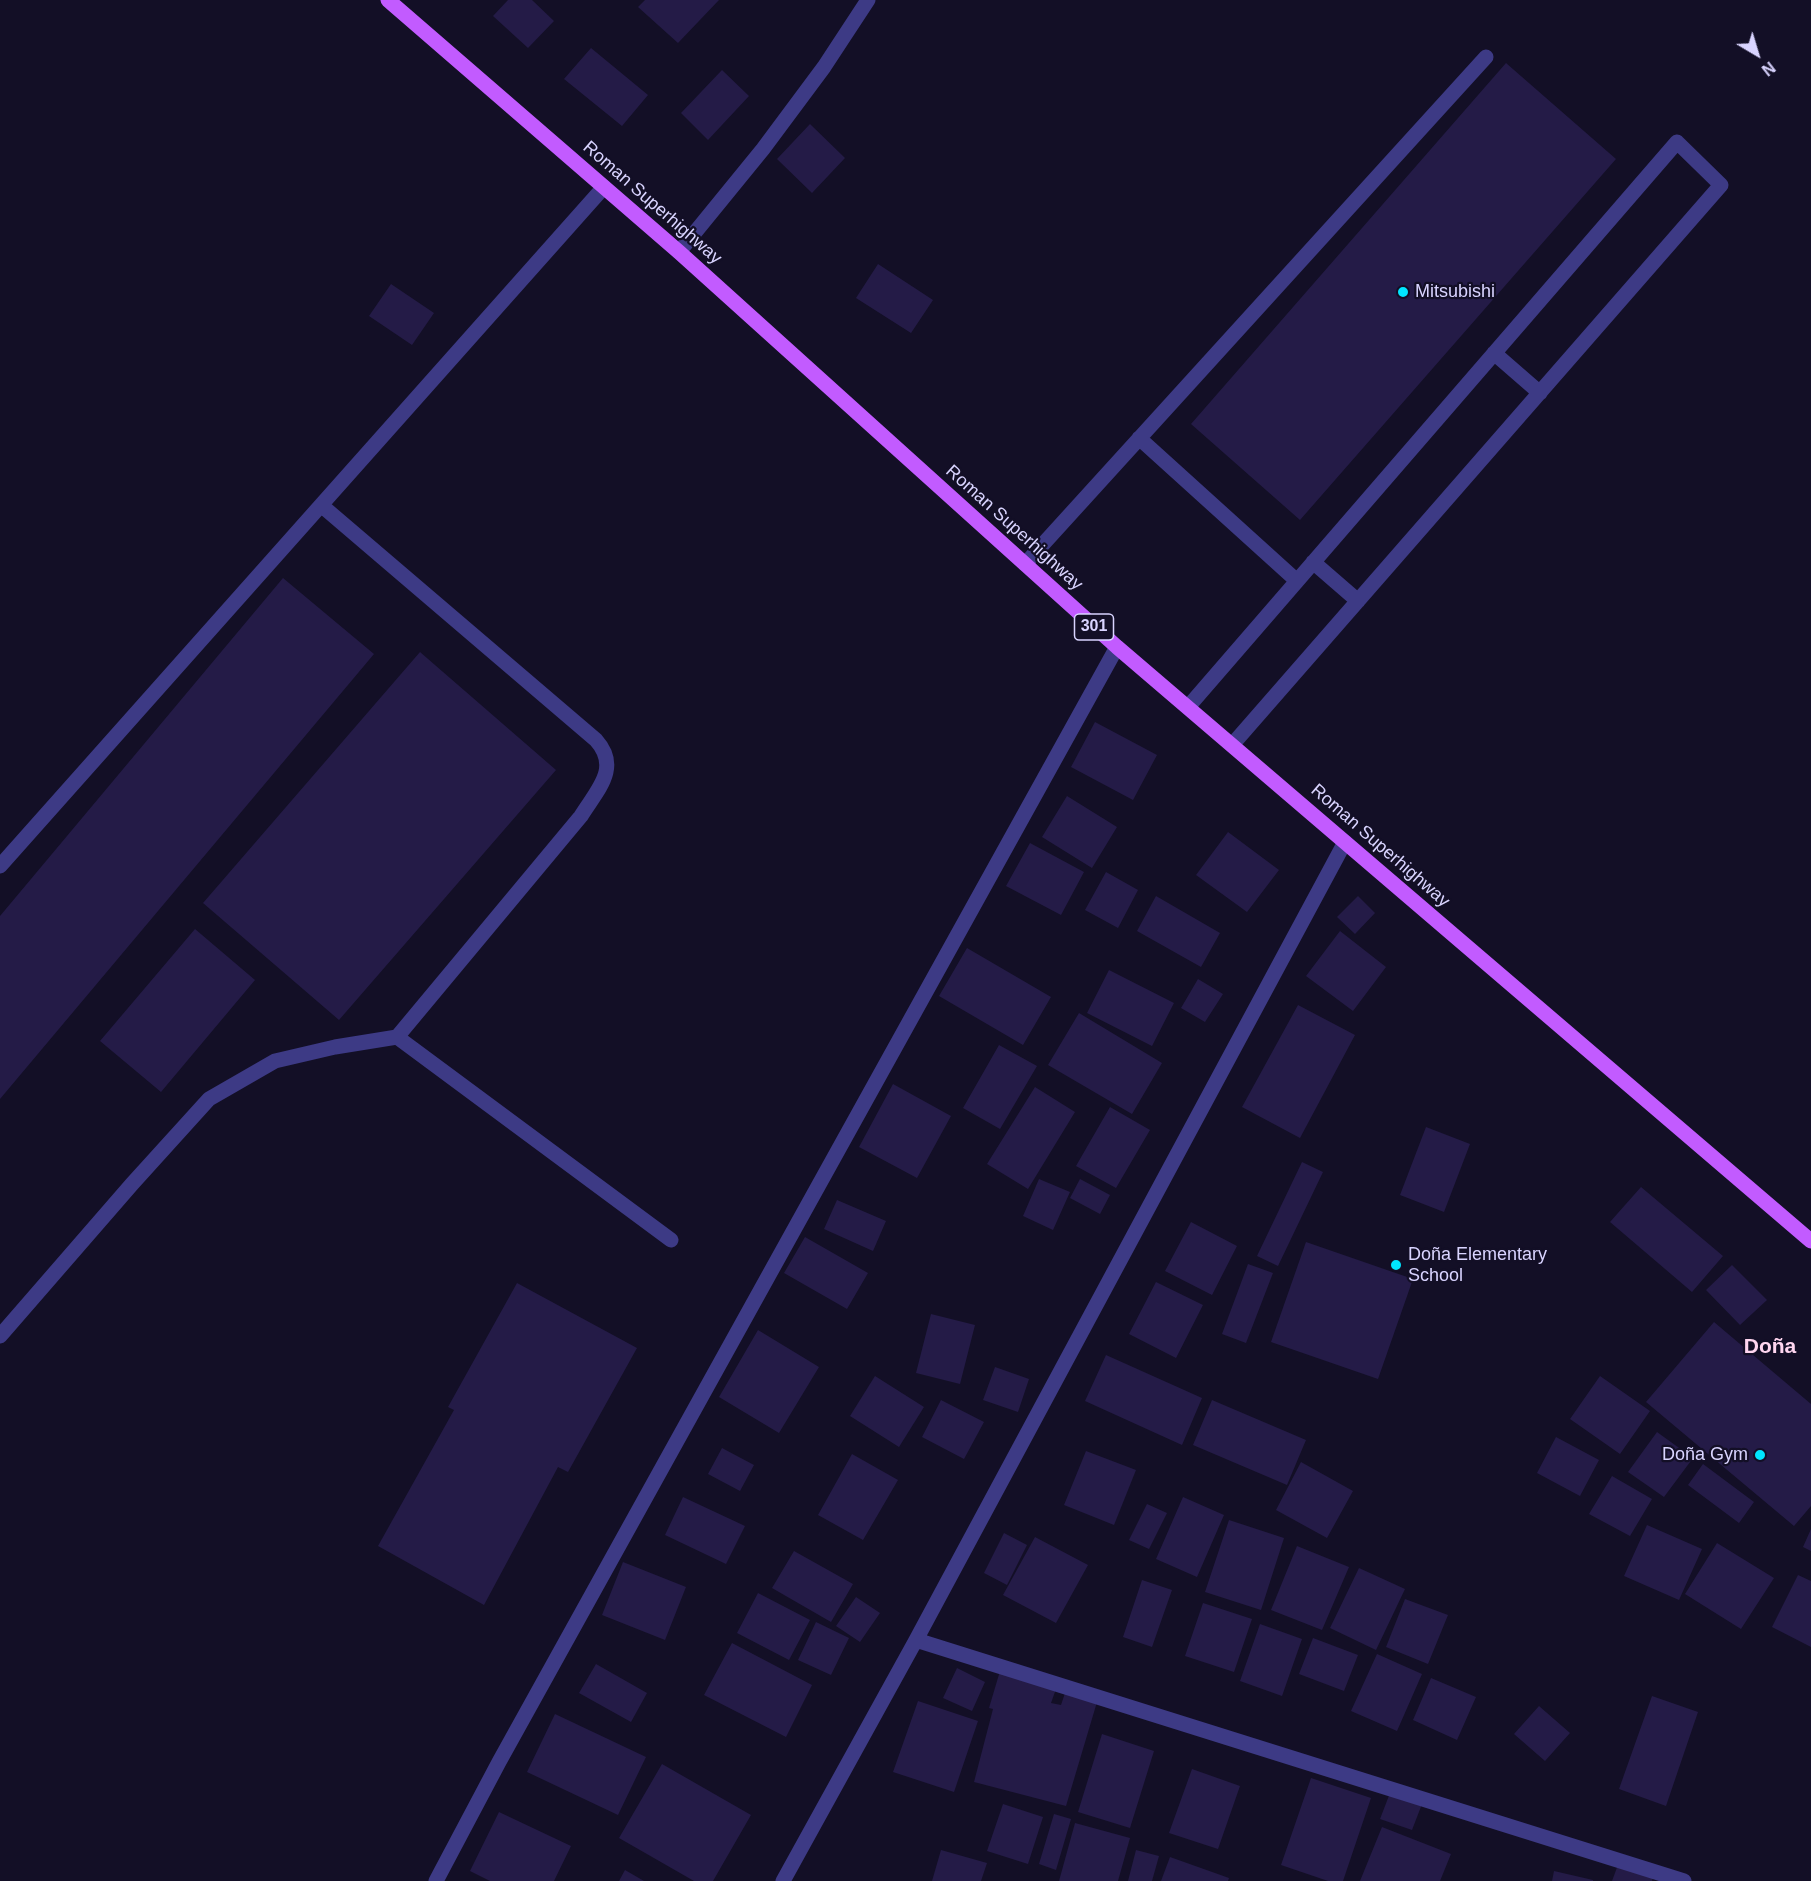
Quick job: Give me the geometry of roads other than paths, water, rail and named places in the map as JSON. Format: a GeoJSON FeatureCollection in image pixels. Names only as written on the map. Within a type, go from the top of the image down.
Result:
{"type":"FeatureCollection","features":[{"type":"Feature","properties":{"kind":"main road","name":"Roman Superhighway"},"geometry":{"type":"LineString","coordinates":[[388,0],[679,252],[1117,647],[1811,1241]]}},
{"type":"Feature","properties":{"kind":"street"},"geometry":{"type":"LineString","coordinates":[[679,252],[763,149],[824,67],[868,0]]}},
{"type":"Feature","properties":{"kind":"street"},"geometry":{"type":"LineString","coordinates":[[1025,564],[1486,57]]}},
{"type":"Feature","properties":{"kind":"street"},"geometry":{"type":"LineString","coordinates":[[1188,707],[1677,142],[1721,184],[1232,745]]}},
{"type":"Feature","properties":{"kind":"street"},"geometry":{"type":"LineString","coordinates":[[0,866],[604,187]]}},
{"type":"Feature","properties":{"kind":"street"},"geometry":{"type":"LineString","coordinates":[[1494,353],[1540,393]]}},
{"type":"Feature","properties":{"kind":"street"},"geometry":{"type":"LineString","coordinates":[[1139,438],[1297,581]]}},
{"type":"Feature","properties":{"kind":"street"},"geometry":{"type":"LineString","coordinates":[[0,1336],[209,1099],[275,1061],[336,1047],[397,1037],[581,816],[605,777],[608,762],[603,748],[596,740],[321,505]]}},
{"type":"Feature","properties":{"kind":"street"},"geometry":{"type":"LineString","coordinates":[[1313,562],[1358,601]]}},
{"type":"Feature","properties":{"kind":"street"},"geometry":{"type":"LineString","coordinates":[[436,1881],[499,1762],[1117,647]]}},
{"type":"Feature","properties":{"kind":"street"},"geometry":{"type":"LineString","coordinates":[[783,1881],[916,1640],[1345,842]]}},
{"type":"Feature","properties":{"kind":"street"},"geometry":{"type":"LineString","coordinates":[[397,1037],[671,1240]]}},
{"type":"Feature","properties":{"kind":"street"},"geometry":{"type":"LineString","coordinates":[[916,1640],[1684,1881]]}},
{"type":"Feature","properties":{"kind":"place","name":"Mitsubishi"},"geometry":{"type":"Point","coordinates":[1403,292]}},
{"type":"Feature","properties":{"kind":"place","name":"Doña Elementary School"},"geometry":{"type":"Point","coordinates":[1396,1265]}},
{"type":"Feature","properties":{"kind":"place","name":"Doña Gym"},"geometry":{"type":"Point","coordinates":[1760,1455]}},
{"type":"Feature","properties":{"kind":"district","name":"Doña"},"geometry":{"type":"Point","coordinates":[1770,1347]}}]}
